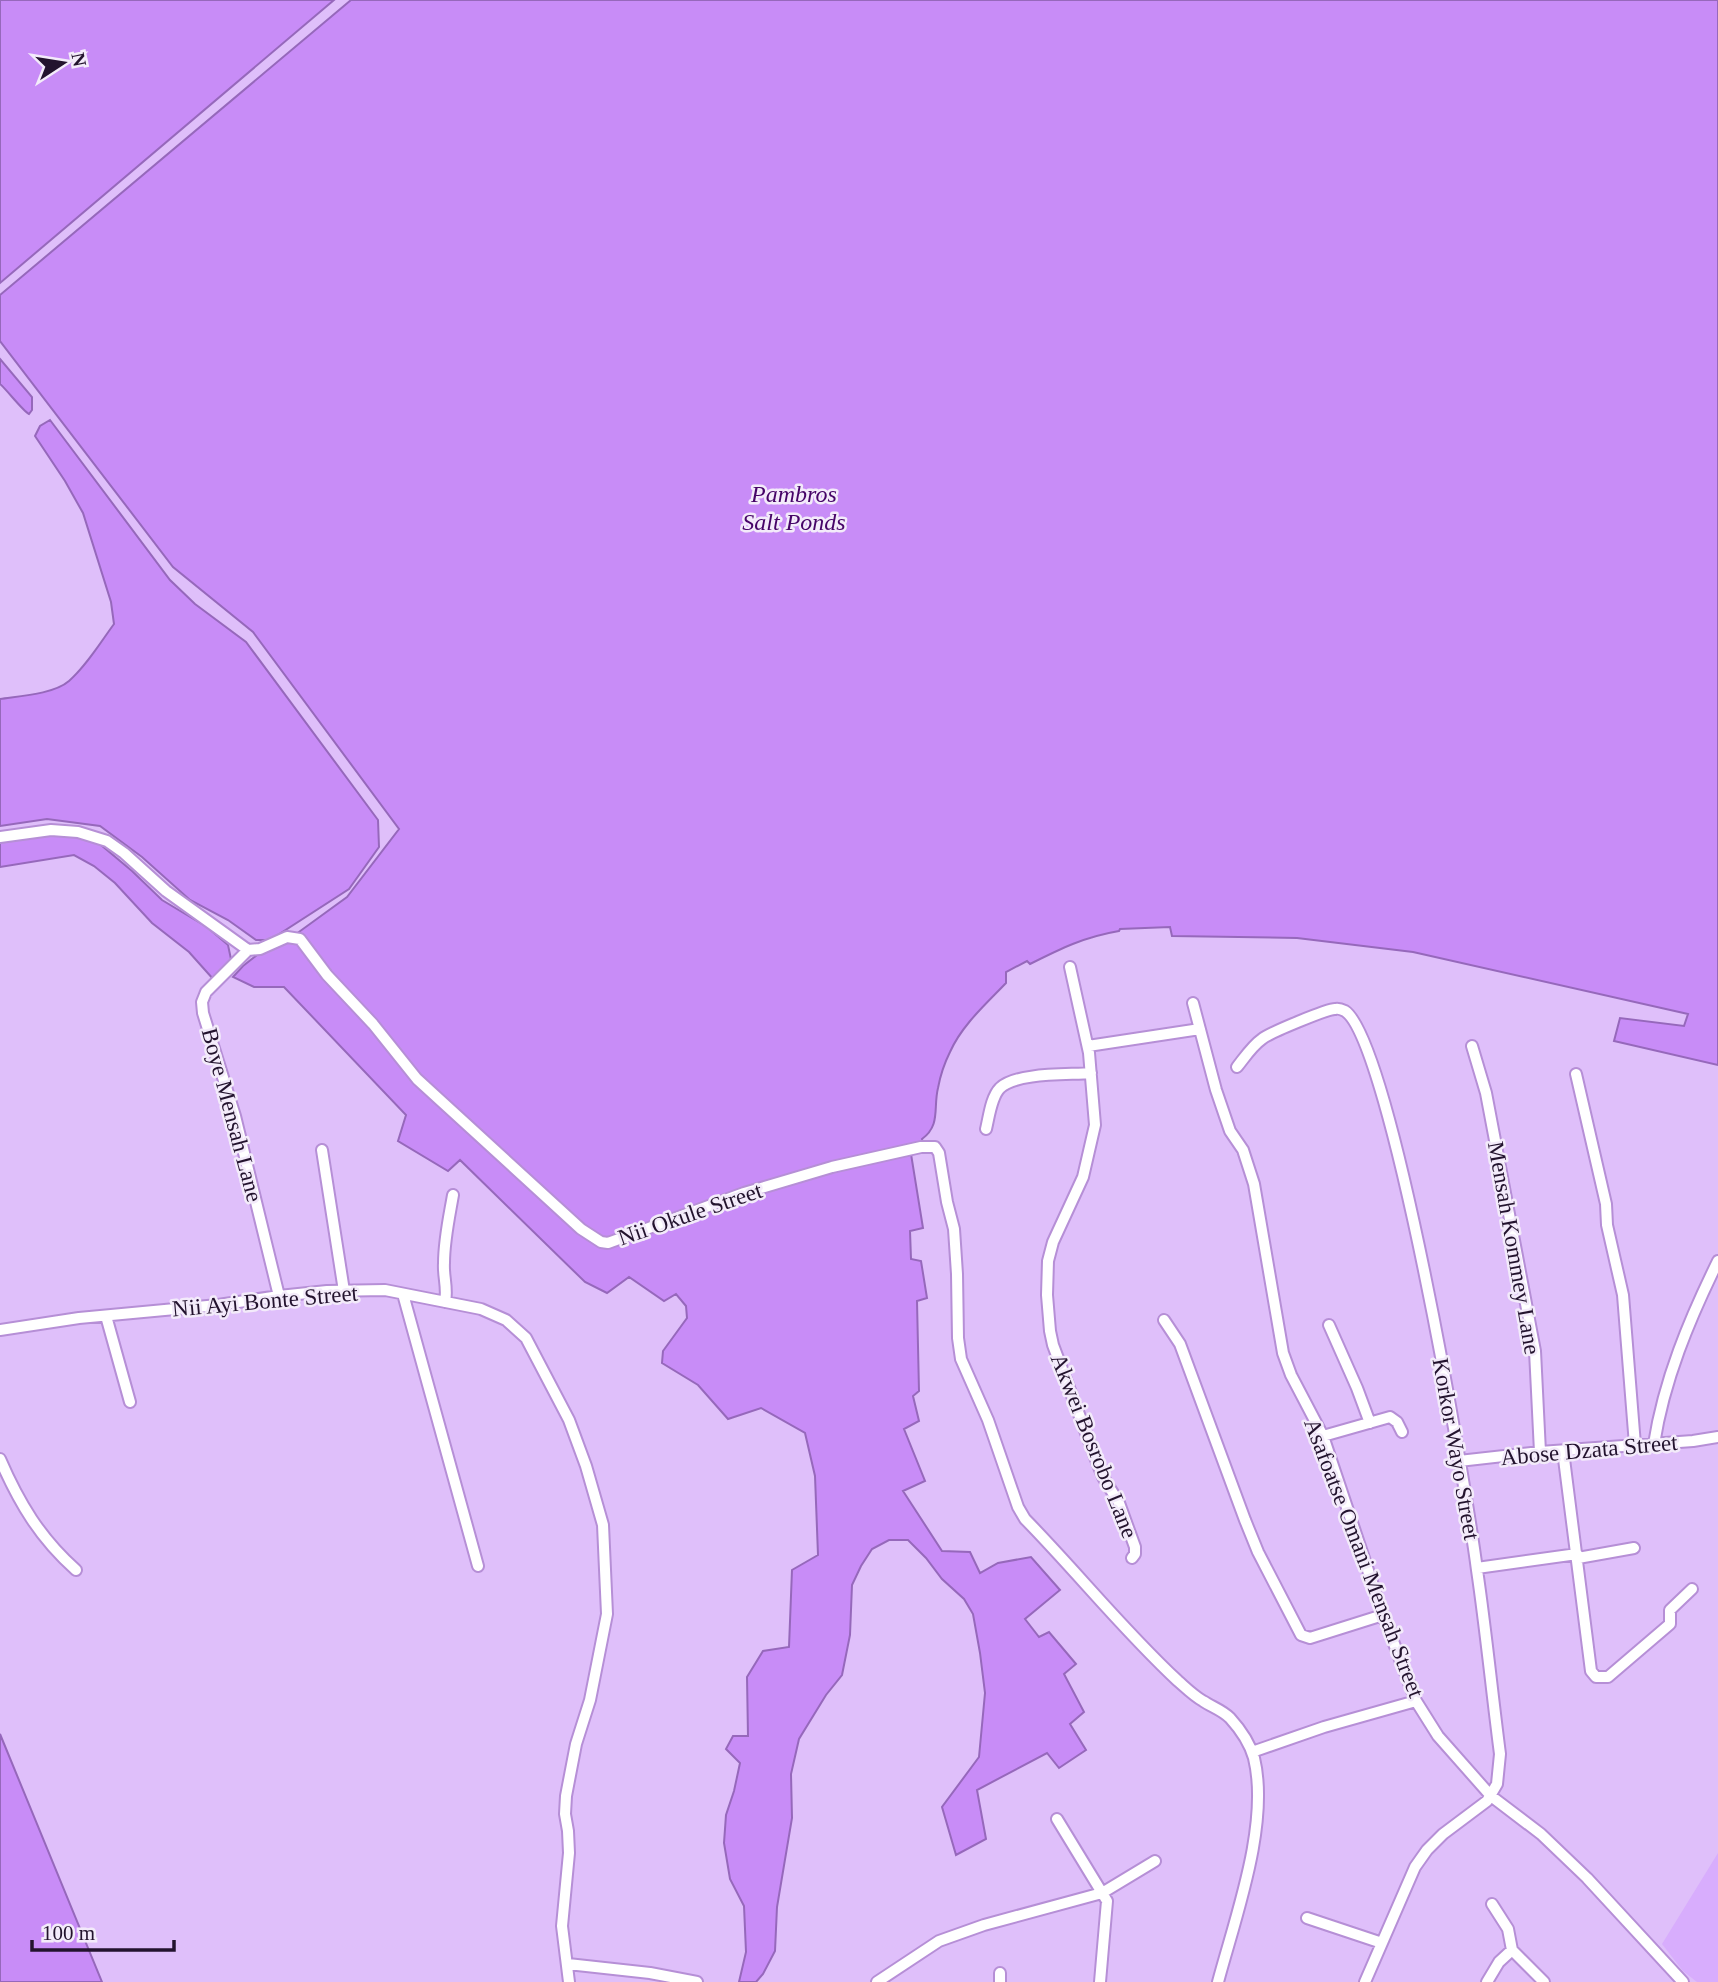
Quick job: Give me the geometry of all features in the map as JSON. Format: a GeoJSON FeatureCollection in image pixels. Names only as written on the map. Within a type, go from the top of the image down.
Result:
{"type":"FeatureCollection","features":[{"type":"Feature","properties":{"kind":"street"},"geometry":{"type":"LineString","coordinates":[[0,837],[51,830],[78,832],[107,841],[166,891],[248,950]]}},
{"type":"Feature","properties":{"kind":"street","name":"Nii Okule Street"},"geometry":{"type":"LineString","coordinates":[[248,950],[260,949],[287,937],[299,939],[417,1079],[580,1229],[601,1241],[608,1243],[744,1193],[832,1167],[921,1147],[935,1147],[939,1153],[954,1229],[961,1359],[988,1420],[1018,1507],[1025,1518],[1137,1640],[1178,1681],[1230,1718],[1243,1734],[1252,1752]]}},
{"type":"Feature","properties":{"kind":"street","name":"Boye Mensah Lane"},"geometry":{"type":"LineString","coordinates":[[248,950],[206,992],[202,1002],[235,1116],[279,1296]]}},
{"type":"Feature","properties":{"kind":"street","name":"Akwei Bosrobo Lane"},"geometry":{"type":"LineString","coordinates":[[1070,967],[1088,1046],[1095,1125],[1083,1177],[1053,1242],[1048,1261],[1046,1295],[1053,1345],[1094,1457],[1119,1503],[1135,1547],[1132,1558]]}},
{"type":"Feature","properties":{"kind":"street","name":"Asafoatse Omani Mensah Street"},"geometry":{"type":"LineString","coordinates":[[1193,1003],[1216,1090],[1230,1131],[1242,1150],[1254,1184],[1283,1353],[1291,1375],[1323,1436],[1383,1615],[1416,1701],[1438,1736],[1475,1780],[1491,1796],[1541,1834],[1587,1878],[1683,1982]]}},
{"type":"Feature","properties":{"kind":"street","name":"Korkor Wayo Street"},"geometry":{"type":"LineString","coordinates":[[1237,1067],[1268,1035],[1334,1009],[1346,1011],[1358,1026],[1371,1058],[1410,1202],[1454,1426],[1477,1568],[1500,1754],[1497,1784],[1491,1796]]}},
{"type":"Feature","properties":{"kind":"street"},"geometry":{"type":"LineString","coordinates":[[1088,1046],[1200,1029]]}},
{"type":"Feature","properties":{"kind":"street","name":"Mensah Kommey Lane"},"geometry":{"type":"LineString","coordinates":[[1472,1046],[1486,1093],[1535,1351],[1540,1452]]}},
{"type":"Feature","properties":{"kind":"street"},"geometry":{"type":"LineString","coordinates":[[986,1129],[996,1094],[1001,1087],[1024,1078],[1091,1073]]}},
{"type":"Feature","properties":{"kind":"street"},"geometry":{"type":"LineString","coordinates":[[1576,1074],[1606,1204],[1607,1225],[1623,1296],[1635,1445]]}},
{"type":"Feature","properties":{"kind":"street"},"geometry":{"type":"LineString","coordinates":[[322,1150],[344,1291]]}},
{"type":"Feature","properties":{"kind":"street"},"geometry":{"type":"LineString","coordinates":[[445,1302],[447,1289],[444,1257],[453,1195]]}},
{"type":"Feature","properties":{"kind":"street"},"geometry":{"type":"LineString","coordinates":[[1654,1444],[1665,1388],[1703,1291],[1718,1261]]}},
{"type":"Feature","properties":{"kind":"street","name":"Nii Ayi Bonte Street"},"geometry":{"type":"LineString","coordinates":[[0,1330],[279,1296],[385,1290],[481,1309],[506,1320],[526,1338],[569,1420],[603,1525],[607,1614],[590,1700],[576,1744],[566,1796],[569,1853],[562,1926],[569,1982]]}},
{"type":"Feature","properties":{"kind":"street"},"geometry":{"type":"LineString","coordinates":[[403,1294],[478,1566]]}},
{"type":"Feature","properties":{"kind":"street"},"geometry":{"type":"LineString","coordinates":[[106,1316],[130,1402]]}},
{"type":"Feature","properties":{"kind":"street"},"geometry":{"type":"LineString","coordinates":[[1164,1320],[1180,1344],[1258,1552],[1301,1635],[1310,1638],[1383,1615]]}},
{"type":"Feature","properties":{"kind":"street"},"geometry":{"type":"LineString","coordinates":[[1329,1325],[1370,1423]]}},
{"type":"Feature","properties":{"kind":"street"},"geometry":{"type":"LineString","coordinates":[[1323,1436],[1390,1417],[1397,1422],[1402,1432]]}},
{"type":"Feature","properties":{"kind":"street","name":"Abose Dzata Street"},"geometry":{"type":"LineString","coordinates":[[1459,1461],[1718,1437]]}},
{"type":"Feature","properties":{"kind":"street"},"geometry":{"type":"LineString","coordinates":[[1563,1451],[1591,1671],[1596,1677],[1608,1677],[1670,1624],[1670,1610],[1692,1589]]}},
{"type":"Feature","properties":{"kind":"street"},"geometry":{"type":"LineString","coordinates":[[0,1459],[38,1530],[55,1552],[76,1570]]}},
{"type":"Feature","properties":{"kind":"street"},"geometry":{"type":"LineString","coordinates":[[1477,1568],[1634,1548]]}},
{"type":"Feature","properties":{"kind":"street"},"geometry":{"type":"LineString","coordinates":[[1218,1982],[1248,1868],[1256,1824],[1258,1787],[1252,1752],[1324,1727],[1416,1701]]}},
{"type":"Feature","properties":{"kind":"street"},"geometry":{"type":"LineString","coordinates":[[1365,1982],[1415,1867],[1443,1834],[1491,1796]]}},
{"type":"Feature","properties":{"kind":"street"},"geometry":{"type":"LineString","coordinates":[[1058,1819],[1107,1901],[1100,1982]]}},
{"type":"Feature","properties":{"kind":"street"},"geometry":{"type":"LineString","coordinates":[[877,1982],[939,1941],[997,1921],[1102,1893],[1155,1861]]}},
{"type":"Feature","properties":{"kind":"street"},"geometry":{"type":"LineString","coordinates":[[1492,1904],[1508,1929],[1512,1950],[1544,1982]]}},
{"type":"Feature","properties":{"kind":"street"},"geometry":{"type":"LineString","coordinates":[[1307,1918],[1382,1943]]}},
{"type":"Feature","properties":{"kind":"street"},"geometry":{"type":"LineString","coordinates":[[1487,1982],[1499,1962],[1512,1950]]}},
{"type":"Feature","properties":{"kind":"street"},"geometry":{"type":"LineString","coordinates":[[568,1964],[696,1982]]}},
{"type":"Feature","properties":{"kind":"shaded area"},"geometry":{"type":"Polygon","coordinates":[[[1718,1853],[1718,1982],[1697,1982],[1683,1971],[1662,1944],[1718,1853]]]}},
{"type":"Feature","properties":{"kind":"water"},"geometry":{"type":"Polygon","coordinates":[[[0,0],[334,0],[0,283],[0,0]]]}},
{"type":"Feature","properties":{"kind":"water","name":"Pambros Salt Ponds"},"geometry":{"type":"Polygon","coordinates":[[[351,0],[1718,0],[1718,1065],[1614,1041],[1620,1018],[1684,1026],[1688,1014],[1413,952],[1297,938],[1172,936],[1170,927],[1120,929],[1073,944],[1030,964],[1027,961],[1006,972],[1006,983],[975,1015],[955,1042],[940,1079],[932,1128],[922,1139],[925,1150],[911,1154],[923,1228],[910,1231],[911,1259],[921,1261],[927,1298],[917,1301],[919,1391],[913,1396],[919,1421],[904,1429],[925,1481],[903,1491],[942,1551],[970,1552],[980,1573],[998,1563],[1031,1557],[1060,1590],[1025,1619],[1039,1637],[1049,1632],[1076,1664],[1064,1674],[1084,1712],[1070,1724],[1086,1750],[1059,1768],[1047,1753],[977,1790],[986,1839],[956,1855],[942,1807],[979,1757],[985,1693],[973,1614],[964,1599],[942,1579],[908,1540],[889,1540],[872,1549],[852,1585],[850,1635],[842,1675],[826,1695],[799,1739],[791,1774],[792,1818],[777,1907],[775,1951],[756,1982],[739,1982],[746,1952],[744,1906],[730,1879],[724,1843],[726,1815],[740,1763],[726,1749],[733,1736],[748,1736],[747,1677],[763,1651],[789,1647],[792,1570],[818,1555],[815,1476],[805,1433],[761,1408],[728,1419],[698,1385],[662,1363],[663,1351],[687,1318],[686,1306],[676,1294],[664,1301],[629,1277],[607,1293],[585,1282],[460,1160],[448,1171],[398,1141],[406,1115],[284,987],[254,987],[233,977],[257,955],[292,937],[347,897],[399,829],[253,632],[173,567],[0,341],[0,295],[351,0]]]}},
{"type":"Feature","properties":{"kind":"water"},"geometry":{"type":"Polygon","coordinates":[[[0,359],[32,397],[32,410],[29,414],[0,384],[0,359]]]}},
{"type":"Feature","properties":{"kind":"water"},"geometry":{"type":"Polygon","coordinates":[[[50,420],[170,580],[195,604],[246,642],[378,820],[379,847],[349,889],[270,940],[256,940],[228,920],[190,900],[142,857],[100,826],[47,819],[0,826],[0,699],[36,694],[63,685],[82,668],[114,624],[111,602],[83,513],[35,436],[40,426],[50,420]]]}},
{"type":"Feature","properties":{"kind":"water"},"geometry":{"type":"Polygon","coordinates":[[[39,834],[73,835],[95,840],[162,900],[207,927],[228,945],[232,964],[214,980],[189,952],[152,923],[115,883],[94,866],[74,855],[0,867],[0,841],[39,834]]]}},
{"type":"Feature","properties":{"kind":"water"},"geometry":{"type":"Polygon","coordinates":[[[0,1734],[102,1982],[0,1982],[0,1734]]]}}]}
